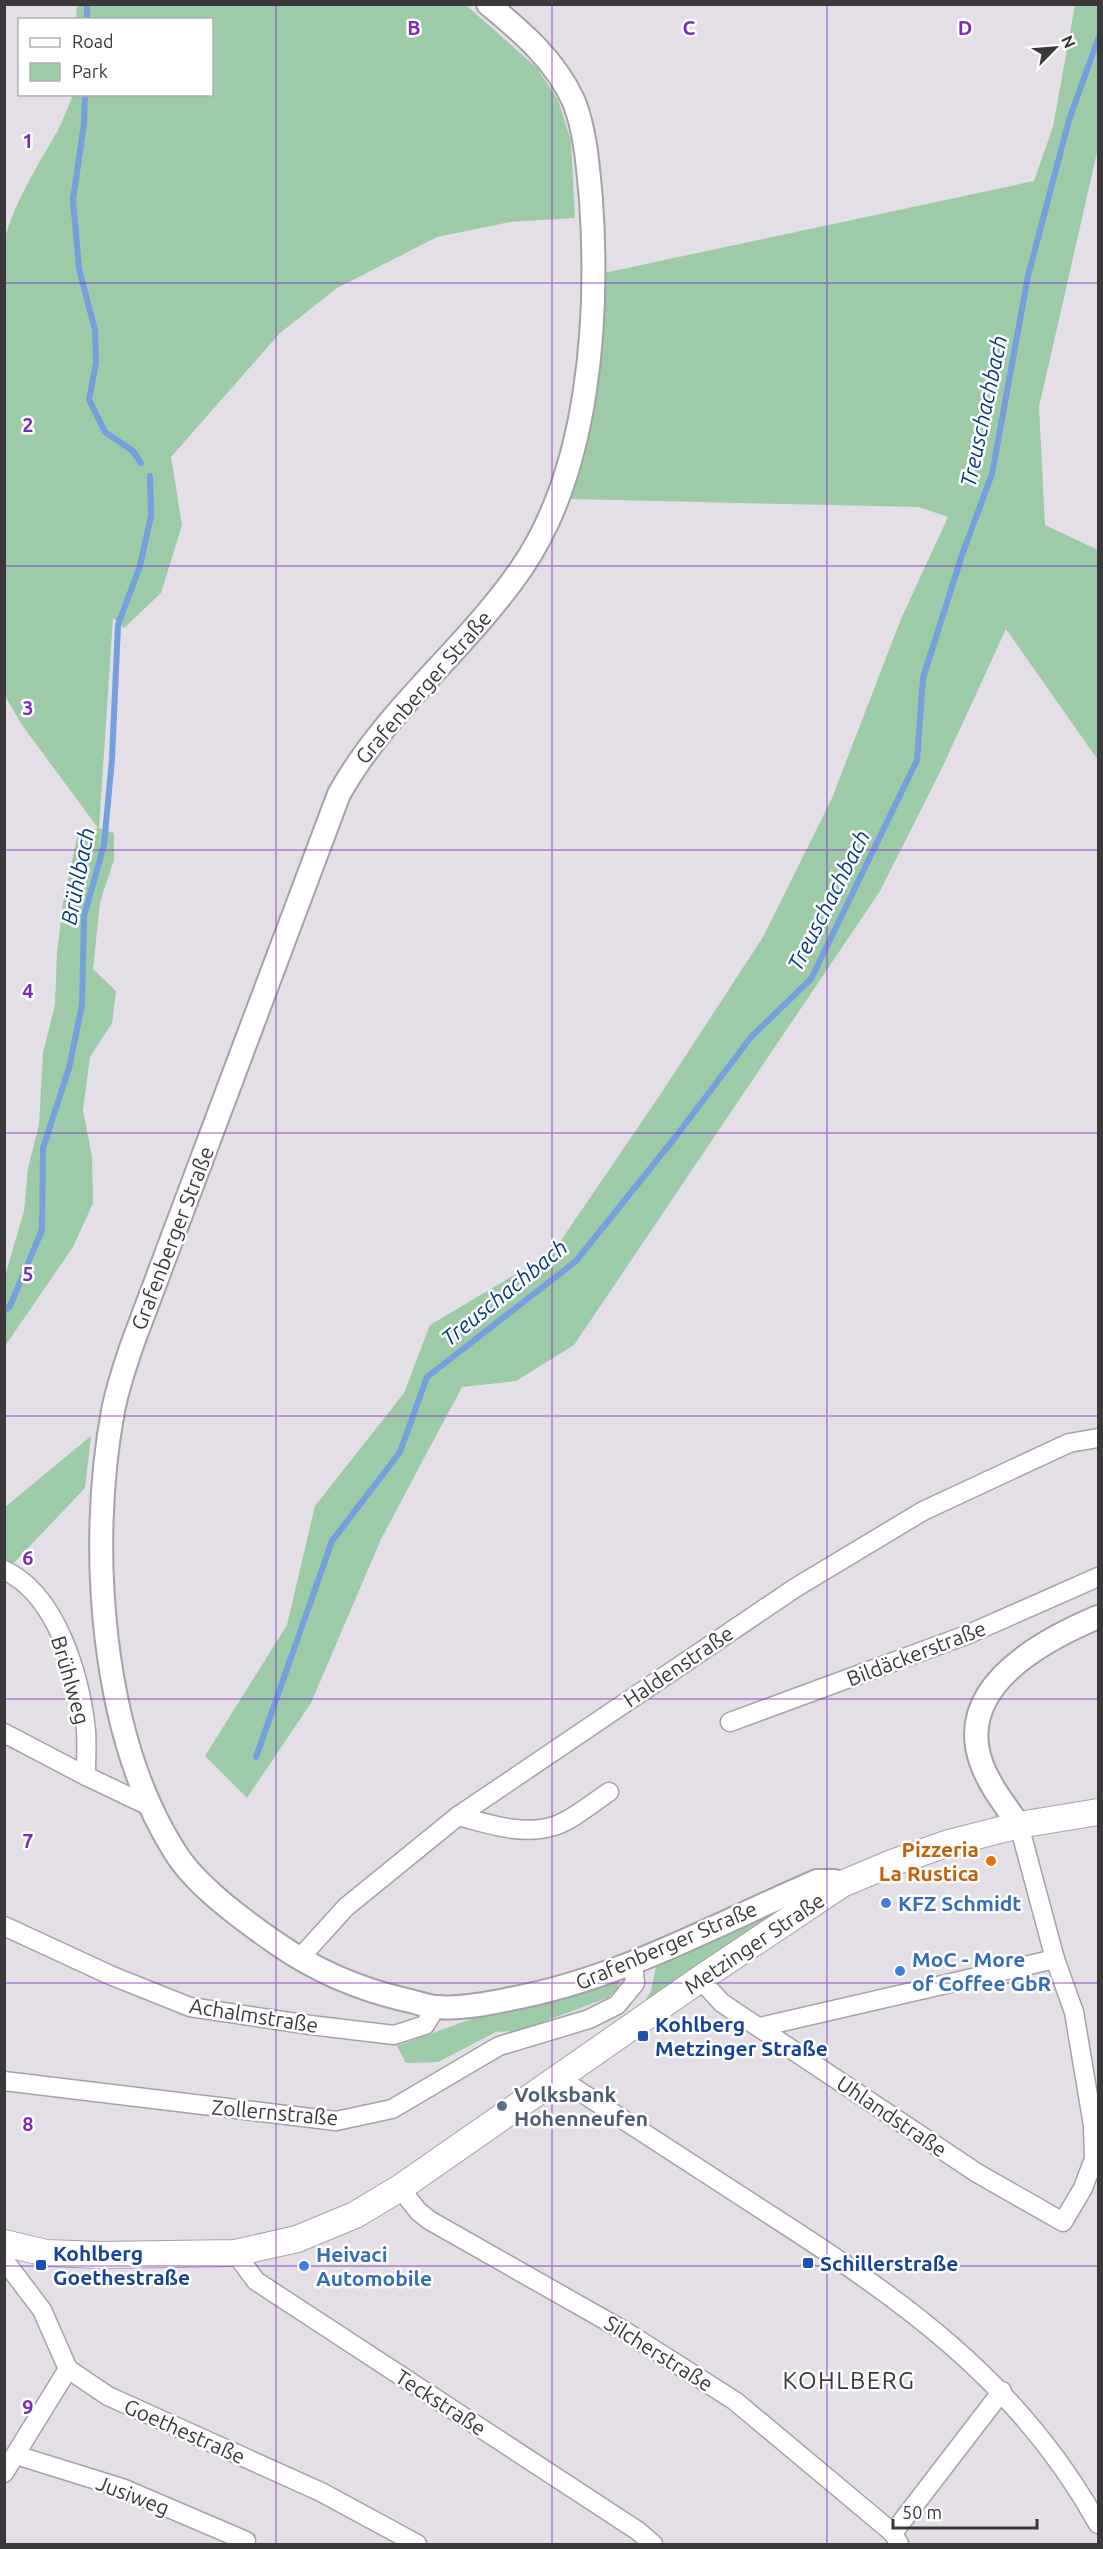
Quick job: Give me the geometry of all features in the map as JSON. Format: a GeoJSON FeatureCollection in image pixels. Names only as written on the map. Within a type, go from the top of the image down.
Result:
{"type":"FeatureCollection","features":[{"type":"Feature","properties":{"kind":"main road","name":"Metzinger Straße"},"geometry":{"type":"LineString","coordinates":[[4,2243],[46,2253],[101,2255],[235,2253],[297,2240],[355,2215],[400,2188],[700,1979],[842,1884],[949,1843],[1019,1825],[1098,1812]]}},
{"type":"Feature","properties":{"kind":"street","name":"Grafenberger Straße"},"geometry":{"type":"LineString","coordinates":[[488,4],[528,37],[555,69],[574,103],[587,155],[593,237],[593,316],[583,397],[563,481],[546,522],[522,567],[488,612],[385,725],[356,763],[339,794],[132,1345],[113,1409],[105,1473],[101,1537],[107,1636],[113,1688],[128,1745],[151,1807],[176,1854],[210,1891],[299,1959],[339,1980],[385,1995],[436,2007],[483,2004],[537,1994],[600,1977],[817,1881],[834,1881],[842,1884]]}},
{"type":"Feature","properties":{"kind":"street","name":"Haldenstraße"},"geometry":{"type":"LineString","coordinates":[[299,1959],[346,1907],[458,1816],[795,1588],[923,1511],[1070,1443],[1098,1438]]}},
{"type":"Feature","properties":{"kind":"street","name":"Brühlweg"},"geometry":{"type":"LineString","coordinates":[[4,1570],[31,1588],[42,1602],[67,1652],[80,1696],[86,1731],[86,1776]]}},
{"type":"Feature","properties":{"kind":"street","name":"Bildäckerstraße"},"geometry":{"type":"LineString","coordinates":[[730,1722],[969,1634],[1098,1577]]}},
{"type":"Feature","properties":{"kind":"street"},"geometry":{"type":"LineString","coordinates":[[760,2027],[1055,1959],[1019,1825],[989,1781],[980,1761],[975,1734],[979,1710],[988,1693],[1005,1673],[1036,1648],[1098,1617]]}},
{"type":"Feature","properties":{"kind":"street"},"geometry":{"type":"LineString","coordinates":[[4,1733],[151,1807]]}},
{"type":"Feature","properties":{"kind":"street"},"geometry":{"type":"LineString","coordinates":[[458,1816],[502,1828],[535,1830],[556,1826],[609,1792]]}},
{"type":"Feature","properties":{"kind":"street","name":"Achalmstraße"},"geometry":{"type":"LineString","coordinates":[[4,1926],[110,1975],[190,2007],[394,2035],[425,2025],[436,2007]]}},
{"type":"Feature","properties":{"kind":"street","name":"Uhlandstraße"},"geometry":{"type":"LineString","coordinates":[[700,1979],[722,2003],[977,2173],[1063,2222],[1083,2188],[1094,2159],[1093,2125],[1074,2012],[1055,1959]]}},
{"type":"Feature","properties":{"kind":"street","name":"Zollernstraße"},"geometry":{"type":"LineString","coordinates":[[4,2081],[336,2121],[392,2109],[499,2046],[589,2019],[617,2005],[635,1983],[633,1963]]}},
{"type":"Feature","properties":{"kind":"street"},"geometry":{"type":"LineString","coordinates":[[559,2078],[876,2284],[951,2344],[1002,2391],[1048,2444],[1078,2488],[1098,2524]]}},
{"type":"Feature","properties":{"kind":"street","name":"Silcherstraße"},"geometry":{"type":"LineString","coordinates":[[400,2188],[418,2211],[429,2220],[628,2333],[735,2401],[896,2539]]}},
{"type":"Feature","properties":{"kind":"street","name":"Teckstraße"},"geometry":{"type":"LineString","coordinates":[[235,2253],[256,2281],[638,2531],[653,2544]]}},
{"type":"Feature","properties":{"kind":"street"},"geometry":{"type":"LineString","coordinates":[[4,2260],[42,2310],[68,2369],[5,2472]]}},
{"type":"Feature","properties":{"kind":"street","name":"Goethestraße"},"geometry":{"type":"LineString","coordinates":[[68,2369],[108,2396],[321,2492],[417,2544]]}},
{"type":"Feature","properties":{"kind":"street"},"geometry":{"type":"LineString","coordinates":[[896,2539],[1002,2391]]}},
{"type":"Feature","properties":{"kind":"street","name":"Jusiweg"},"geometry":{"type":"LineString","coordinates":[[16,2455],[122,2488],[246,2541]]}},
{"type":"Feature","properties":{"kind":"green space"},"geometry":{"type":"Polygon","coordinates":[[[77,5],[466,5],[537,68],[558,100],[571,141],[575,218],[510,222],[437,237],[337,288],[280,333],[171,457],[182,525],[161,593],[124,628],[113,618],[99,828],[114,833],[114,860],[100,902],[93,969],[116,991],[112,1023],[90,1057],[83,1110],[92,1157],[93,1203],[73,1247],[5,1346],[5,1276],[24,1211],[28,1168],[39,1125],[43,1053],[55,1005],[57,953],[63,903],[77,838],[98,828],[22,725],[5,696],[5,237],[20,198],[60,127],[73,96],[213,96],[213,18],[76,18],[77,5]]]}},
{"type":"Feature","properties":{"kind":"green space"},"geometry":{"type":"Polygon","coordinates":[[[1075,5],[1098,5],[1098,148],[1039,407],[1045,525],[1098,550],[1098,760],[1006,629],[942,768],[880,891],[574,1345],[516,1381],[462,1387],[381,1539],[311,1703],[247,1798],[205,1756],[287,1625],[315,1506],[404,1393],[430,1325],[553,1252],[660,1095],[763,937],[832,798],[901,619],[948,517],[919,507],[571,499],[599,376],[604,273],[1034,181],[1053,127],[1075,5]]]}},
{"type":"Feature","properties":{"kind":"green space"},"geometry":{"type":"Polygon","coordinates":[[[91,1436],[85,1488],[10,1567],[5,1564],[4,1508],[91,1436]]]}},
{"type":"Feature","properties":{"kind":"green space"},"geometry":{"type":"Polygon","coordinates":[[[799,1901],[649,2004],[646,1999],[651,1991],[656,1967],[799,1901]]]}},
{"type":"Feature","properties":{"kind":"green space"},"geometry":{"type":"Polygon","coordinates":[[[619,1981],[618,1989],[607,1998],[518,2031],[496,2032],[438,2062],[406,2063],[397,2046],[477,2017],[568,1997],[619,1981]]]}},
{"type":"Feature","properties":{"kind":"waterway"},"geometry":{"type":"LineString","coordinates":[[87,4],[87,18]]}},
{"type":"Feature","properties":{"kind":"waterway","name":"Treuschachbach"},"geometry":{"type":"LineString","coordinates":[[256,1757],[332,1541],[400,1452],[427,1377],[576,1261],[677,1135],[751,1037],[811,979],[917,760],[923,678],[962,555],[992,474],[1028,276],[1069,120],[1098,39]]}},
{"type":"Feature","properties":{"kind":"waterway"},"geometry":{"type":"LineString","coordinates":[[85,96],[84,124],[73,199],[79,269],[95,330],[96,363],[89,400],[105,432],[133,451],[141,463]]}},
{"type":"Feature","properties":{"kind":"waterway","name":"Brühlbach"},"geometry":{"type":"LineString","coordinates":[[4,1311],[10,1306],[42,1230],[43,1148],[69,1068],[82,1005],[84,916],[104,845],[112,759],[118,625],[140,566],[151,516],[150,476]]}},
{"type":"Feature","properties":{"kind":"place","name":"Pizzeria La Rustica"},"geometry":{"type":"Point","coordinates":[991,1861]}},
{"type":"Feature","properties":{"kind":"place","name":"KFZ Schmidt"},"geometry":{"type":"Point","coordinates":[886,1903]}},
{"type":"Feature","properties":{"kind":"place","name":"MoC - More of Coffee GbR"},"geometry":{"type":"Point","coordinates":[900,1971]}},
{"type":"Feature","properties":{"kind":"place","name":"Kohlberg Metzinger Straße"},"geometry":{"type":"Point","coordinates":[643,2036]}},
{"type":"Feature","properties":{"kind":"place","name":"Volksbank Hohenneufen"},"geometry":{"type":"Point","coordinates":[502,2106]}},
{"type":"Feature","properties":{"kind":"place","name":"Schillerstraße"},"geometry":{"type":"Point","coordinates":[808,2263]}},
{"type":"Feature","properties":{"kind":"place","name":"Kohlberg Goethestraße"},"geometry":{"type":"Point","coordinates":[41,2265]}},
{"type":"Feature","properties":{"kind":"place","name":"Heivaci Automobile"},"geometry":{"type":"Point","coordinates":[304,2266]}},
{"type":"Feature","properties":{"kind":"district","name":"KOHLBERG"},"geometry":{"type":"Point","coordinates":[849,2380]}}]}
